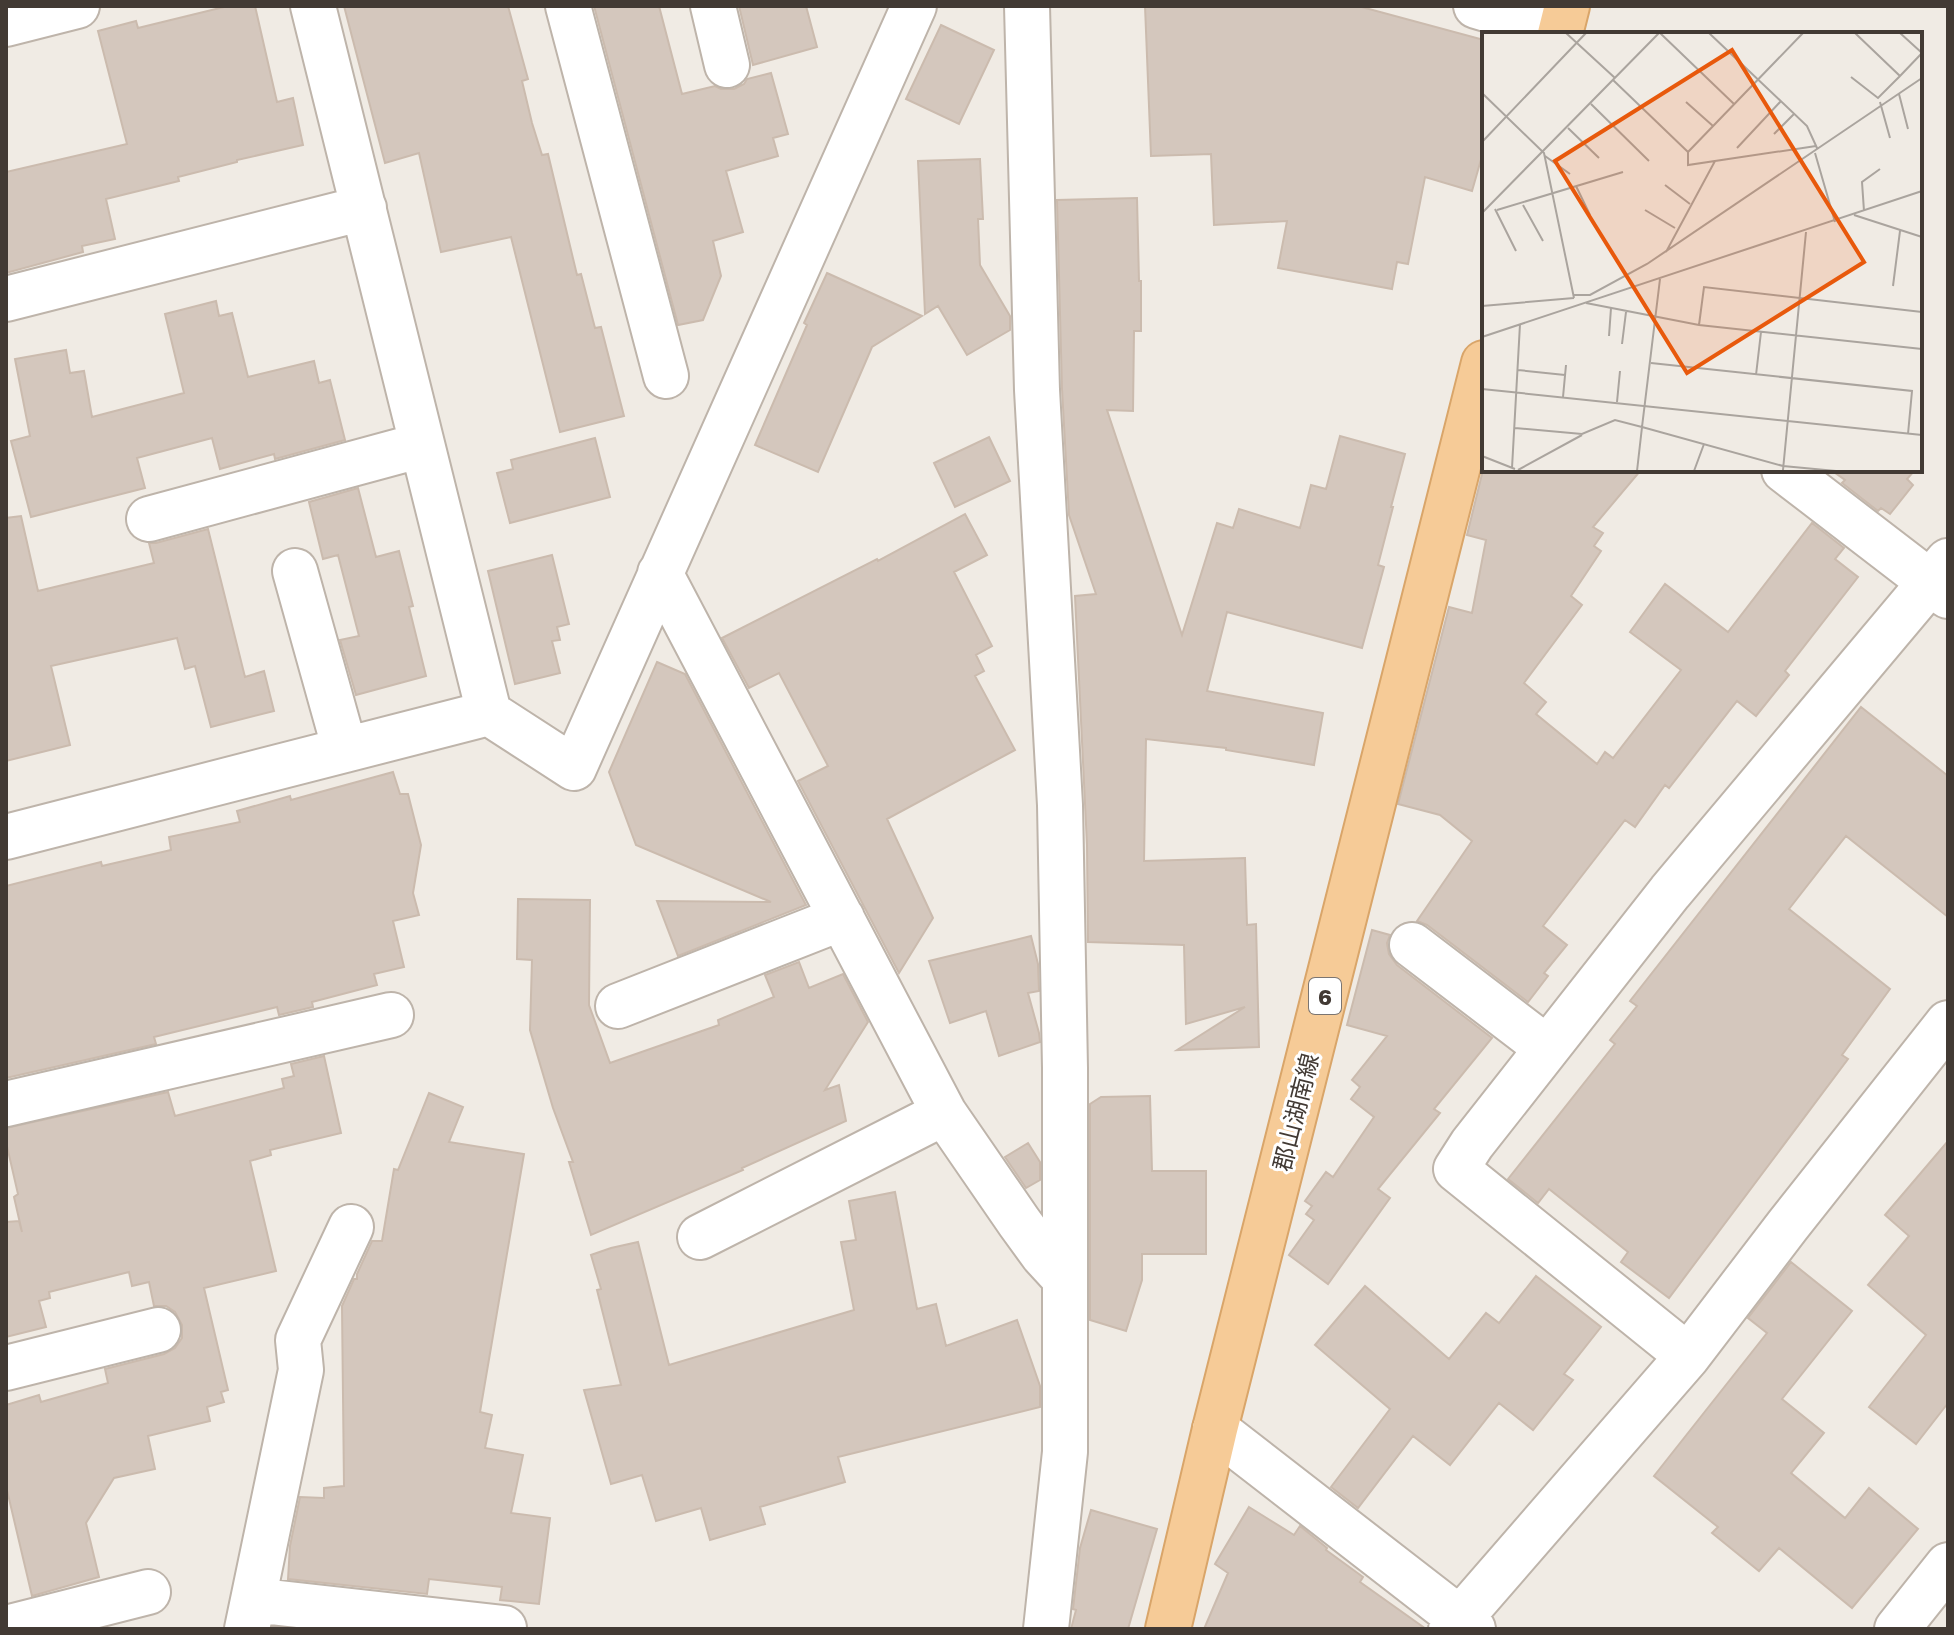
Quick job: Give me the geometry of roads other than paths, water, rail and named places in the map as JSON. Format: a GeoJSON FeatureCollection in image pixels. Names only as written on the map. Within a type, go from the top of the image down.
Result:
{"type":"FeatureCollection","features":[{"type":"Feature","properties":{"kind":"main road","name":"郡山湖南線"},"geometry":{"type":"LineString","coordinates":[[1168,1629],[1215,1429],[1482,371]]}},
{"type":"Feature","properties":{"kind":"street"},"geometry":{"type":"LineString","coordinates":[[6,24],[77,6]]}},
{"type":"Feature","properties":{"kind":"street"},"geometry":{"type":"LineString","coordinates":[[313,6],[489,713],[574,768],[914,6]]}},
{"type":"Feature","properties":{"kind":"street"},"geometry":{"type":"LineString","coordinates":[[568,6],[666,376]]}},
{"type":"Feature","properties":{"kind":"street"},"geometry":{"type":"LineString","coordinates":[[713,6],[727,65]]}},
{"type":"Feature","properties":{"kind":"street"},"geometry":{"type":"LineString","coordinates":[[1027,6],[1037,390],[1060,805],[1065,1068],[1065,1452],[1046,1629]]}},
{"type":"Feature","properties":{"kind":"street"},"geometry":{"type":"LineString","coordinates":[[1476,6],[1563,24]]}},
{"type":"Feature","properties":{"kind":"street"},"geometry":{"type":"LineString","coordinates":[[6,299],[364,208]]}},
{"type":"Feature","properties":{"kind":"street"},"geometry":{"type":"LineString","coordinates":[[149,519],[422,445]]}},
{"type":"Feature","properties":{"kind":"street"},"geometry":{"type":"LineString","coordinates":[[1688,1356],[1456,1169],[1472,1144],[1670,892],[1942,580],[1787,472]]}},
{"type":"Feature","properties":{"kind":"street"},"geometry":{"type":"LineString","coordinates":[[295,571],[345,750]]}},
{"type":"Feature","properties":{"kind":"street"},"geometry":{"type":"LineString","coordinates":[[660,573],[944,1113],[1043,1255],[1065,1279]]}},
{"type":"Feature","properties":{"kind":"street"},"geometry":{"type":"LineString","coordinates":[[6,837],[489,713]]}},
{"type":"Feature","properties":{"kind":"street"},"geometry":{"type":"LineString","coordinates":[[618,1006],[842,918]]}},
{"type":"Feature","properties":{"kind":"street"},"geometry":{"type":"LineString","coordinates":[[1412,945],[1547,1048]]}},
{"type":"Feature","properties":{"kind":"street"},"geometry":{"type":"LineString","coordinates":[[6,1104],[391,1015]]}},
{"type":"Feature","properties":{"kind":"street"},"geometry":{"type":"LineString","coordinates":[[1215,1429],[1461,1626],[1688,1356],[1948,1023]]}},
{"type":"Feature","properties":{"kind":"street"},"geometry":{"type":"LineString","coordinates":[[700,1237],[944,1113]]}},
{"type":"Feature","properties":{"kind":"street"},"geometry":{"type":"LineString","coordinates":[[351,1227],[298,1340],[301,1370],[250,1615],[504,1628]]}},
{"type":"Feature","properties":{"kind":"street"},"geometry":{"type":"LineString","coordinates":[[6,1368],[158,1330]]}},
{"type":"Feature","properties":{"kind":"street"},"geometry":{"type":"LineString","coordinates":[[1897,1629],[1948,1565]]}},
{"type":"Feature","properties":{"kind":"street"},"geometry":{"type":"LineString","coordinates":[[6,1628],[148,1592]]}}]}
